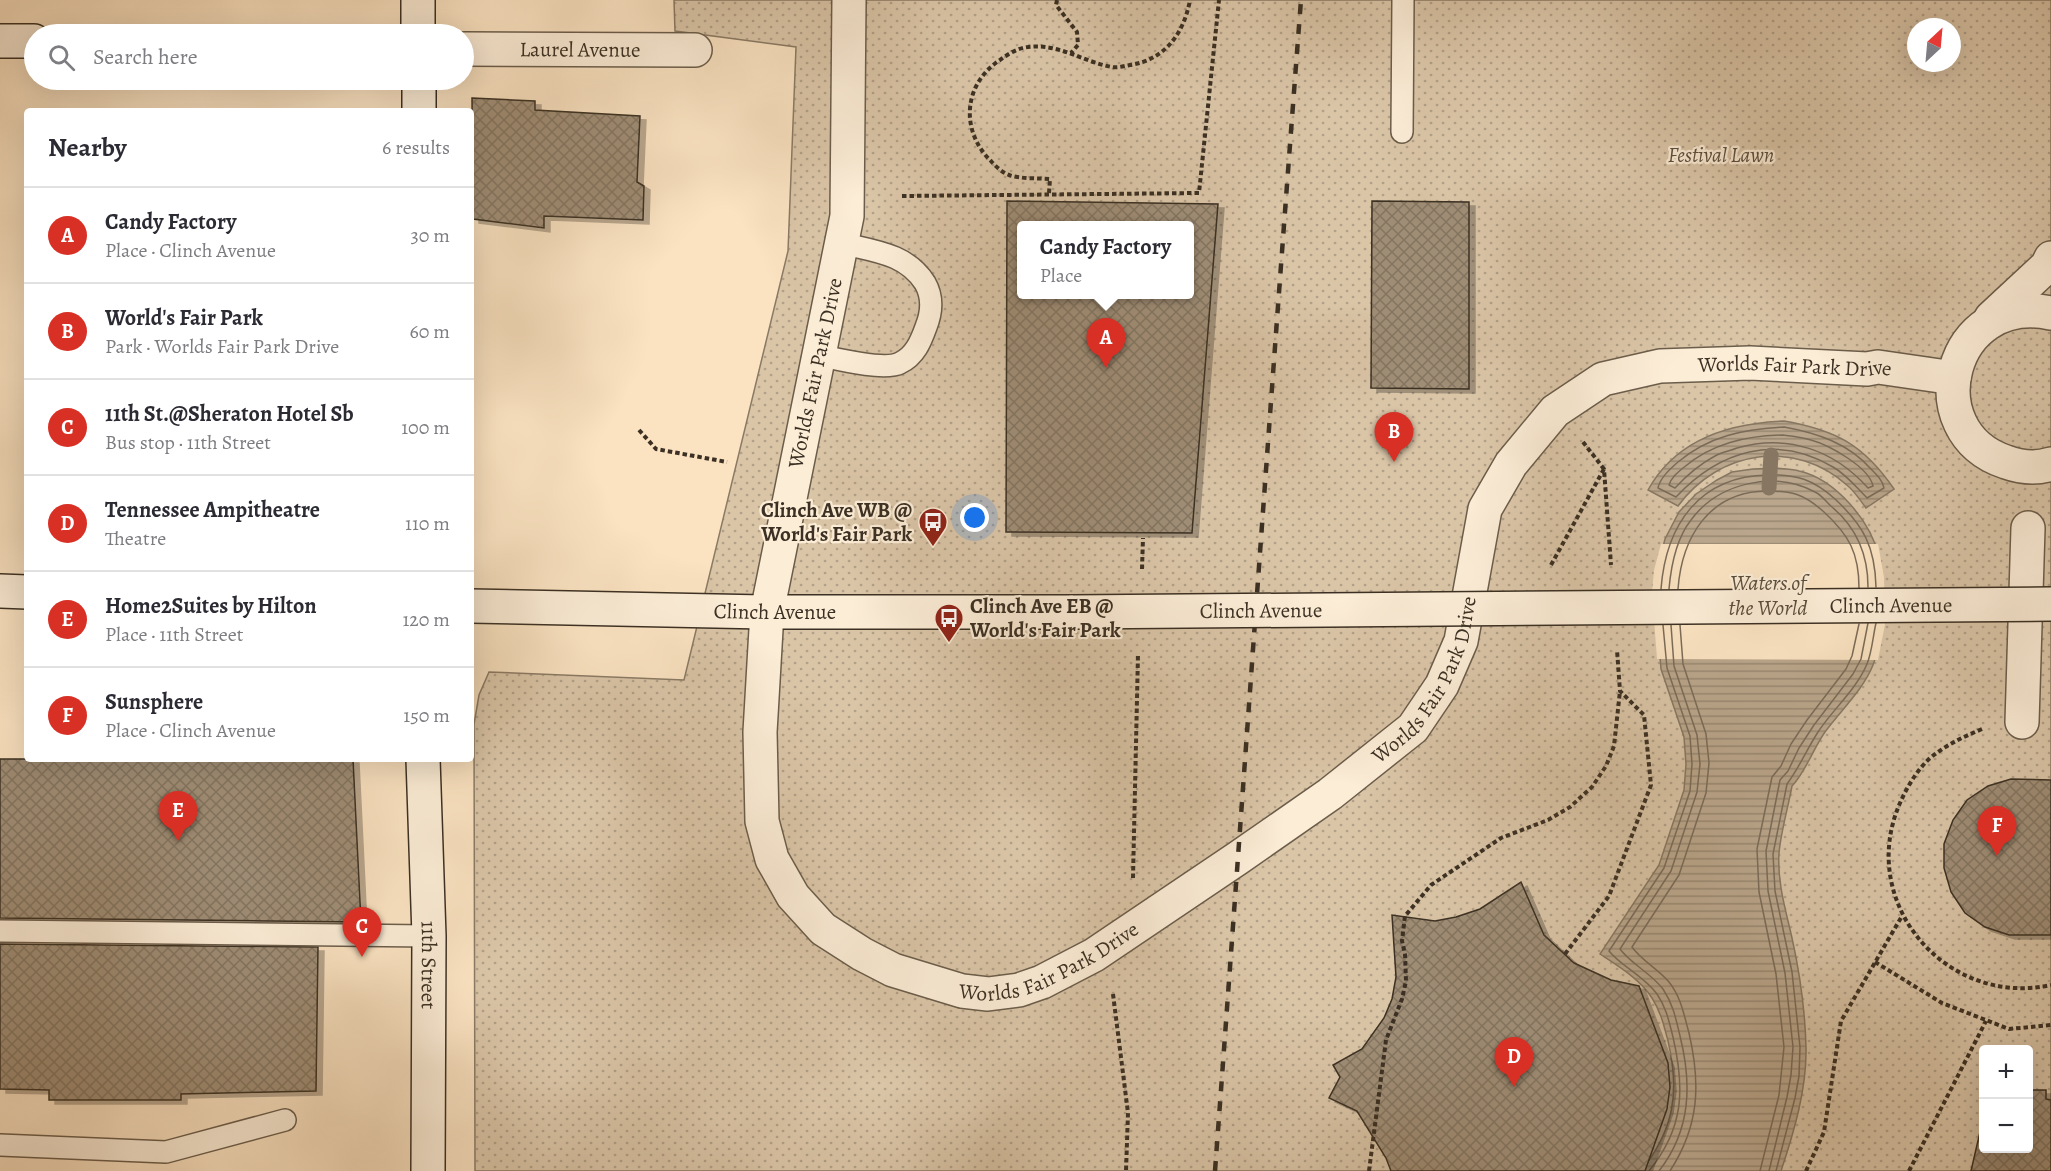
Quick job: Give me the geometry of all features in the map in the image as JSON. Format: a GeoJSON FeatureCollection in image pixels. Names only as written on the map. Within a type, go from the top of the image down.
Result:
{"type":"FeatureCollection","features":[{"type":"Feature","properties":{"kind":"street"},"geometry":{"type":"LineString","coordinates":[[418,0],[418,24]]}},
{"type":"Feature","properties":{"kind":"street","name":"Worlds Fair Park Drive"},"geometry":{"type":"LineString","coordinates":[[849,0],[847,216],[767,612],[760,732],[762,821],[772,859],[793,896],[823,929],[862,954],[893,970],[962,991],[988,994],[1019,990],[1042,982],[1103,949],[1330,795],[1413,728],[1442,685],[1461,641],[1485,509],[1510,464],[1555,411],[1603,379],[1660,366],[1750,363],[1867,369],[1878,367],[1954,378]]}},
{"type":"Feature","properties":{"kind":"street"},"geometry":{"type":"LineString","coordinates":[[0,41],[24,41]]}},
{"type":"Feature","properties":{"kind":"street","name":"Laurel Avenue"},"geometry":{"type":"LineString","coordinates":[[474,50],[695,50]]}},
{"type":"Feature","properties":{"kind":"street"},"geometry":{"type":"LineString","coordinates":[[419,90],[419,108]]}},
{"type":"Feature","properties":{"kind":"street"},"geometry":{"type":"LineString","coordinates":[[2051,258],[2047,266],[1966,344],[1955,368],[1953,394],[1959,420],[1973,442],[1994,458],[2018,467],[2051,464]]}},
{"type":"Feature","properties":{"kind":"street"},"geometry":{"type":"LineString","coordinates":[[1984,325],[2007,313],[2033,310],[2051,313]]}},
{"type":"Feature","properties":{"kind":"street"},"geometry":{"type":"LineString","coordinates":[[2022,722],[2028,528]]}},
{"type":"Feature","properties":{"kind":"street"},"geometry":{"type":"LineString","coordinates":[[0,591],[24,592]]}},
{"type":"Feature","properties":{"kind":"street","name":"Clinch Avenue"},"geometry":{"type":"LineString","coordinates":[[474,606],[767,612],[1073,612],[2051,604]]}},
{"type":"Feature","properties":{"kind":"street","name":"11th Street"},"geometry":{"type":"LineString","coordinates":[[423,762],[429,936],[428,1171]]}},
{"type":"Feature","properties":{"kind":"lane"},"geometry":{"type":"LineString","coordinates":[[1402,132],[1403,0]]}},
{"type":"Feature","properties":{"kind":"lane"},"geometry":{"type":"LineString","coordinates":[[818,355],[874,365],[900,363],[919,346],[930,315],[930,292],[917,270],[896,257],[841,243]]}},
{"type":"Feature","properties":{"kind":"lane"},"geometry":{"type":"LineString","coordinates":[[0,931],[429,936]]}},
{"type":"Feature","properties":{"kind":"lane"},"geometry":{"type":"LineString","coordinates":[[0,1145],[166,1152],[285,1120]]}},
{"type":"Feature","properties":{"kind":"path"},"geometry":{"type":"LineString","coordinates":[[1057,0],[1056,5],[1077,32],[1078,45],[1071,53]]}},
{"type":"Feature","properties":{"kind":"path"},"geometry":{"type":"LineString","coordinates":[[1049,194],[1050,179],[1008,175],[979,149],[969,124],[970,104],[976,84],[989,67],[1008,54],[1027,47],[1048,47],[1114,67],[1140,64],[1159,56],[1177,36],[1187,16],[1190,0]]}},
{"type":"Feature","properties":{"kind":"path"},"geometry":{"type":"LineString","coordinates":[[902,196],[1199,193],[1219,0]]}},
{"type":"Feature","properties":{"kind":"path"},"geometry":{"type":"LineString","coordinates":[[639,430],[656,449],[727,462]]}},
{"type":"Feature","properties":{"kind":"path"},"geometry":{"type":"LineString","coordinates":[[1579,438],[1604,469],[1612,574]]}},
{"type":"Feature","properties":{"kind":"path"},"geometry":{"type":"LineString","coordinates":[[1142,573],[1143,538]]}},
{"type":"Feature","properties":{"kind":"path"},"geometry":{"type":"LineString","coordinates":[[1133,882],[1139,644]]}},
{"type":"Feature","properties":{"kind":"path"},"geometry":{"type":"LineString","coordinates":[[1369,1171],[1386,1040],[1402,999],[1406,981],[1402,941],[1405,916],[1431,885],[1447,873],[1501,838],[1570,807],[1592,787],[1606,766],[1614,746],[1620,691],[1617,644]]}},
{"type":"Feature","properties":{"kind":"path"},"geometry":{"type":"LineString","coordinates":[[1565,954],[1609,896],[1651,785],[1644,715],[1620,691]]}},
{"type":"Feature","properties":{"kind":"path"},"geometry":{"type":"LineString","coordinates":[[2022,722],[1988,726],[1957,739],[1929,759],[1908,786],[1894,817],[1888,850],[1891,884],[1902,916],[1925,947],[1956,971],[1993,986],[2031,989],[2051,985]]}},
{"type":"Feature","properties":{"kind":"path"},"geometry":{"type":"LineString","coordinates":[[1806,1171],[1824,1132],[1841,1021],[1902,916]]}},
{"type":"Feature","properties":{"kind":"path"},"geometry":{"type":"LineString","coordinates":[[1875,962],[1942,1003],[2008,1029],[2051,1025]]}},
{"type":"Feature","properties":{"kind":"path"},"geometry":{"type":"LineString","coordinates":[[1112,984],[1128,1113],[1126,1171]]}},
{"type":"Feature","properties":{"kind":"path"},"geometry":{"type":"LineString","coordinates":[[1909,1171],[1986,1021]]}},
{"type":"Feature","properties":{"kind":"green space","name":"Festival Lawn"},"geometry":{"type":"Polygon","coordinates":[[[674,0],[2051,0],[2051,1171],[475,1171],[474,724],[479,695],[489,672],[684,680],[788,251],[796,47],[675,31],[674,0]]]}},
{"type":"Feature","properties":{"kind":"water"},"geometry":{"type":"Polygon","coordinates":[[[1784,421],[1819,429],[1847,442],[1871,461],[1894,489],[1866,508],[1851,488],[1827,471],[1805,461],[1782,456],[1758,457],[1736,462],[1714,472],[1695,487],[1678,506],[1648,490],[1673,458],[1706,437],[1744,425],[1784,421]]]}},
{"type":"Feature","properties":{"kind":"water","name":"Waters of the World"},"geometry":{"type":"Polygon","coordinates":[[[1776,468],[1796,470],[1812,476],[1838,492],[1860,516],[1875,543],[1880,572],[1880,632],[1873,665],[1858,691],[1825,732],[1792,786],[1780,845],[1781,886],[1802,992],[1805,1019],[1806,1062],[1802,1094],[1781,1171],[1641,1171],[1661,1141],[1667,1125],[1673,1094],[1672,1060],[1662,1019],[1652,998],[1635,979],[1600,954],[1659,865],[1684,790],[1686,764],[1684,737],[1661,669],[1657,619],[1657,570],[1665,539],[1679,512],[1696,494],[1732,472],[1776,468]]]}},
{"type":"Feature","properties":{"kind":"pier"},"geometry":{"type":"Polygon","coordinates":[[[1661,544],[1878,544],[1884,577],[1885,624],[1878,660],[1657,659],[1652,593],[1654,570],[1661,544]]]}},
{"type":"Feature","properties":{"kind":"building"},"geometry":{"type":"Polygon","coordinates":[[[472,98],[535,101],[535,110],[640,116],[637,182],[644,186],[643,220],[544,216],[544,228],[474,219],[474,108],[472,108],[472,98]]]}},
{"type":"Feature","properties":{"kind":"building"},"geometry":{"type":"Polygon","coordinates":[[[1007,201],[1218,204],[1192,533],[1006,532],[1007,201]]]}},
{"type":"Feature","properties":{"kind":"building"},"geometry":{"type":"Polygon","coordinates":[[[1372,201],[1469,202],[1469,389],[1371,388],[1372,201]]]}},
{"type":"Feature","properties":{"kind":"building"},"geometry":{"type":"Polygon","coordinates":[[[0,759],[24,759],[24,762],[353,762],[361,922],[0,918],[0,759]]]}},
{"type":"Feature","properties":{"kind":"building"},"geometry":{"type":"Polygon","coordinates":[[[2011,779],[2051,780],[2051,935],[2009,935],[1985,927],[1965,913],[1951,892],[1944,868],[1944,844],[1953,820],[1967,800],[1988,786],[2011,779]]]}},
{"type":"Feature","properties":{"kind":"building"},"geometry":{"type":"Polygon","coordinates":[[[1521,882],[1544,935],[1574,963],[1611,980],[1639,986],[1668,1063],[1670,1087],[1667,1109],[1645,1171],[1391,1171],[1386,1158],[1357,1111],[1329,1098],[1340,1077],[1333,1065],[1362,1049],[1384,1018],[1392,999],[1396,977],[1392,915],[1435,921],[1456,917],[1480,909],[1521,882]]]}},
{"type":"Feature","properties":{"kind":"building"},"geometry":{"type":"Polygon","coordinates":[[[0,944],[318,947],[316,1091],[181,1094],[181,1100],[49,1100],[49,1090],[0,1089],[0,944]]]}},
{"type":"Feature","properties":{"kind":"building"},"geometry":{"type":"Polygon","coordinates":[[[2033,1090],[2046,1090],[2046,1099],[2051,1100],[2051,1171],[1971,1171],[1979,1136],[1979,1153],[2033,1153],[2033,1090]]]}},
{"type":"Feature","properties":{"kind":"waterway"},"geometry":{"type":"LineString","coordinates":[[1769,488],[1771,455]]}},
{"type":"Feature","properties":{"kind":"railway"},"geometry":{"type":"LineString","coordinates":[[1215,1171],[1301,0]]}},
{"type":"Feature","properties":{"kind":"place","name":"Candy Factory"},"geometry":{"type":"Point","coordinates":[1106,368]}},
{"type":"Feature","properties":{"kind":"place","name":"World's Fair Park"},"geometry":{"type":"Point","coordinates":[1394,462]}},
{"type":"Feature","properties":{"kind":"place","name":"Clinch Ave WB @ World's Fair Park"},"geometry":{"type":"Point","coordinates":[933,548]}},
{"type":"Feature","properties":{"kind":"place","name":"Clinch Ave EB @ World's Fair Park"},"geometry":{"type":"Point","coordinates":[949,644]}},
{"type":"Feature","properties":{"kind":"place","name":"Home2Suites by Hilton"},"geometry":{"type":"Point","coordinates":[178,841]}},
{"type":"Feature","properties":{"kind":"place","name":"Sunsphere"},"geometry":{"type":"Point","coordinates":[1997,856]}},
{"type":"Feature","properties":{"kind":"place","name":"11th St.@Sheraton Hotel Sb"},"geometry":{"type":"Point","coordinates":[362,957]}},
{"type":"Feature","properties":{"kind":"place","name":"Tennessee Ampitheatre"},"geometry":{"type":"Point","coordinates":[1514,1087]}}]}
